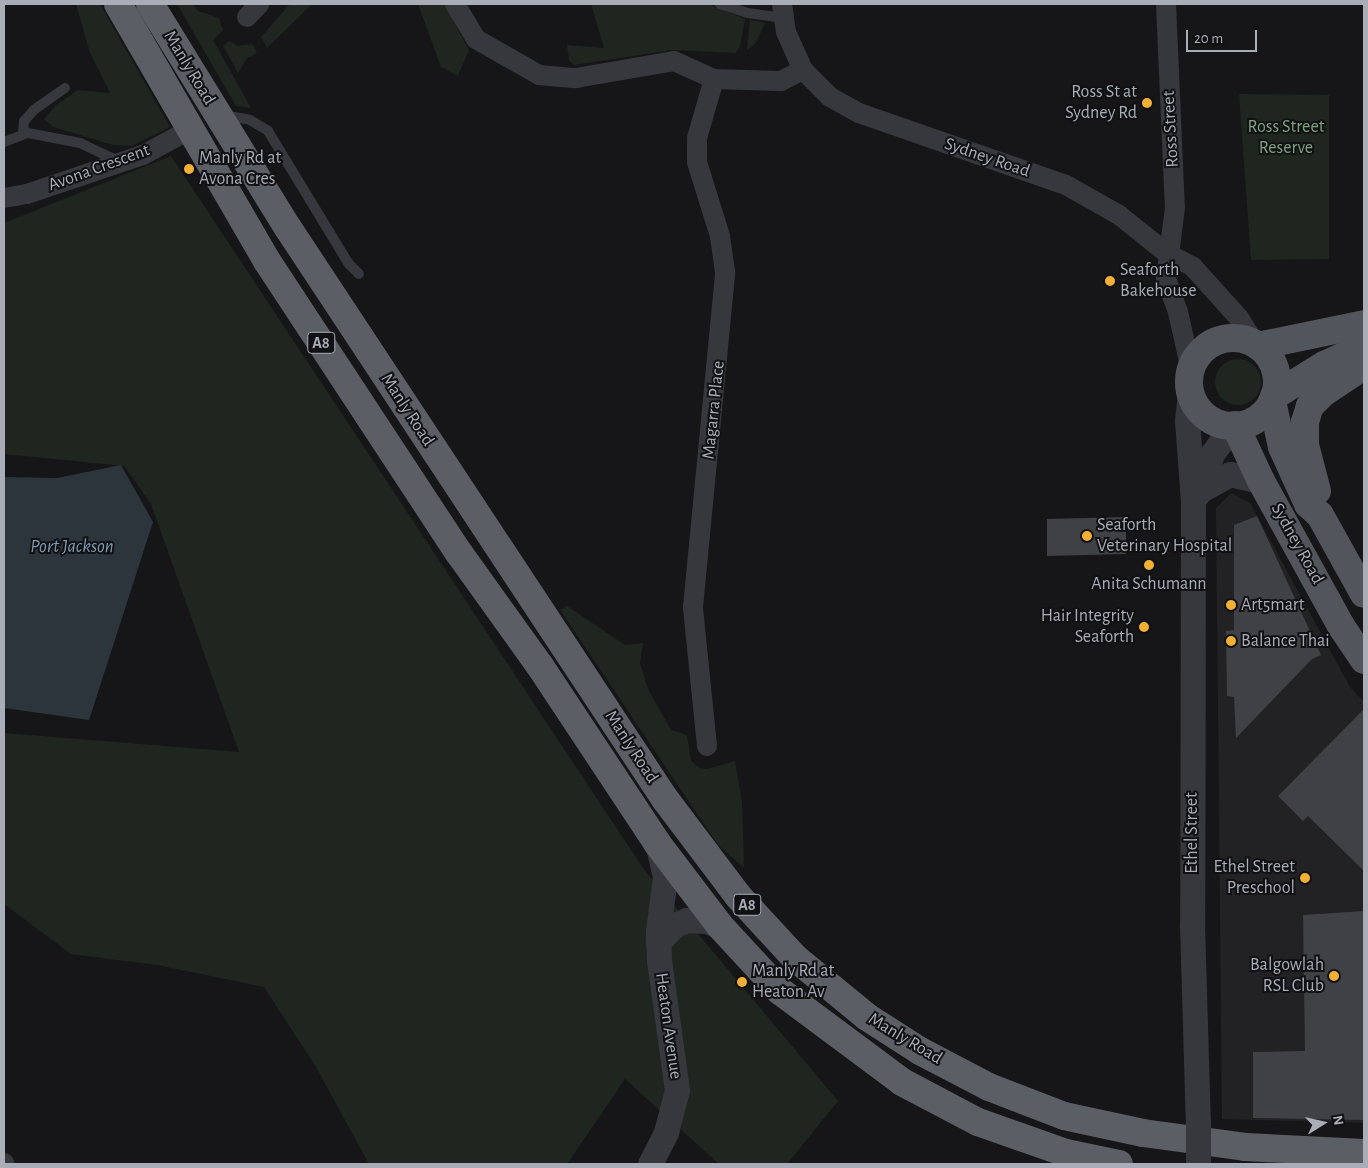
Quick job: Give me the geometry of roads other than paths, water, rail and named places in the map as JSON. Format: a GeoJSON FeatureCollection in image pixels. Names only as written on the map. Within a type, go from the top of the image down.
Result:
{"type":"FeatureCollection","features":[{"type":"Feature","properties":{"kind":"highway","name":"Manly Road"},"geometry":{"type":"LineString","coordinates":[[118,4],[189,130],[278,277],[459,553],[540,666],[657,842],[720,926],[780,991],[902,1082],[978,1122],[1066,1153],[1119,1164]]}},
{"type":"Feature","properties":{"kind":"highway","name":"Manly Road"},"geometry":{"type":"LineString","coordinates":[[150,4],[217,114],[383,374],[664,799],[738,896],[794,957],[867,1017],[920,1051],[989,1087],[1064,1116],[1143,1133],[1245,1147],[1364,1153]]}},
{"type":"Feature","properties":{"kind":"highway","name":"Avona Crescent"},"geometry":{"type":"LineString","coordinates":[[189,130],[217,114]]}},
{"type":"Feature","properties":{"kind":"main road"},"geometry":{"type":"LineString","coordinates":[[1364,324],[1257,345],[1234,338],[1214,342],[1197,356],[1191,381],[1206,416],[1234,425],[1257,418],[1273,399],[1316,370],[1364,347]]}},
{"type":"Feature","properties":{"kind":"main road"},"geometry":{"type":"LineString","coordinates":[[1257,345],[1274,368],[1273,399]]}},
{"type":"Feature","properties":{"kind":"main road"},"geometry":{"type":"LineString","coordinates":[[1320,515],[1319,497],[1305,445],[1305,422],[1310,406],[1323,393],[1364,366]]}},
{"type":"Feature","properties":{"kind":"main road","name":"Sydney Road"},"geometry":{"type":"LineString","coordinates":[[1273,399],[1282,447],[1308,504],[1320,515],[1364,594]]}},
{"type":"Feature","properties":{"kind":"main road","name":"Sydney Road"},"geometry":{"type":"LineString","coordinates":[[1234,425],[1261,480],[1340,626],[1364,660]]}},
{"type":"Feature","properties":{"kind":"street"},"geometry":{"type":"LineString","coordinates":[[454,4],[476,39],[539,75],[576,78],[674,61],[714,79],[781,81],[803,70],[782,11]]}},
{"type":"Feature","properties":{"kind":"street","name":"Ross Street"},"geometry":{"type":"LineString","coordinates":[[1166,4],[1175,207],[1168,254]]}},
{"type":"Feature","properties":{"kind":"street","name":"Sydney Road"},"geometry":{"type":"LineString","coordinates":[[803,70],[830,97],[860,113],[1066,185],[1119,216],[1168,254],[1194,267],[1240,318],[1257,345]]}},
{"type":"Feature","properties":{"kind":"street","name":"Magarra Place"},"geometry":{"type":"LineString","coordinates":[[707,746],[693,607],[725,272],[720,236],[697,162],[697,138],[714,79]]}},
{"type":"Feature","properties":{"kind":"street","name":"Avona Crescent"},"geometry":{"type":"LineString","coordinates":[[4,198],[27,194],[143,155],[189,130]]}},
{"type":"Feature","properties":{"kind":"street"},"geometry":{"type":"LineString","coordinates":[[1168,254],[1166,279],[1178,312],[1191,381]]}},
{"type":"Feature","properties":{"kind":"street","name":"Ethel Street"},"geometry":{"type":"LineString","coordinates":[[1191,381],[1186,420],[1197,496],[1192,935],[1198,1164]]}},
{"type":"Feature","properties":{"kind":"street","name":"Ethel Street"},"geometry":{"type":"LineString","coordinates":[[1197,496],[1212,454],[1234,425]]}},
{"type":"Feature","properties":{"kind":"street"},"geometry":{"type":"LineString","coordinates":[[1197,496],[1230,474],[1261,480]]}},
{"type":"Feature","properties":{"kind":"street","name":"Heaton Avenue"},"geometry":{"type":"LineString","coordinates":[[650,1164],[666,1132],[676,1090],[658,942],[665,877],[657,842]]}},
{"type":"Feature","properties":{"kind":"street"},"geometry":{"type":"LineString","coordinates":[[658,942],[670,928],[686,920],[701,920],[720,926]]}},
{"type":"Feature","properties":{"kind":"lane"},"geometry":{"type":"LineString","coordinates":[[720,4],[748,13],[782,11]]}},
{"type":"Feature","properties":{"kind":"lane"},"geometry":{"type":"LineString","coordinates":[[24,134],[24,121],[34,110],[65,88]]}},
{"type":"Feature","properties":{"kind":"lane"},"geometry":{"type":"LineString","coordinates":[[217,114],[250,120],[268,130],[349,264],[359,274]]}},
{"type":"Feature","properties":{"kind":"lane"},"geometry":{"type":"LineString","coordinates":[[4,142],[24,134],[80,143],[120,162]]}},
{"type":"Feature","properties":{"kind":"water","name":"Port Jackson"},"geometry":{"type":"Polygon","coordinates":[[[121,465],[153,522],[89,720],[4,708],[4,477],[57,478],[121,465]]]}},
{"type":"Feature","properties":{"kind":"place","name":"Ross St at Sydney Rd"},"geometry":{"type":"Point","coordinates":[1147,103]}},
{"type":"Feature","properties":{"kind":"place","name":"Manly Rd at Avona Cres"},"geometry":{"type":"Point","coordinates":[189,169]}},
{"type":"Feature","properties":{"kind":"place","name":"Seaforth Bakehouse"},"geometry":{"type":"Point","coordinates":[1110,281]}},
{"type":"Feature","properties":{"kind":"place","name":"Seaforth Veterinary Hospital"},"geometry":{"type":"Point","coordinates":[1087,536]}},
{"type":"Feature","properties":{"kind":"place","name":"Anita Schumann"},"geometry":{"type":"Point","coordinates":[1149,565]}},
{"type":"Feature","properties":{"kind":"place","name":"Art5mart"},"geometry":{"type":"Point","coordinates":[1231,605]}},
{"type":"Feature","properties":{"kind":"place","name":"Hair Integrity Seaforth"},"geometry":{"type":"Point","coordinates":[1144,627]}},
{"type":"Feature","properties":{"kind":"place","name":"Balance Thai"},"geometry":{"type":"Point","coordinates":[1231,641]}},
{"type":"Feature","properties":{"kind":"place","name":"Ethel Street Preschool"},"geometry":{"type":"Point","coordinates":[1305,878]}},
{"type":"Feature","properties":{"kind":"place","name":"Balgowlah RSL Club"},"geometry":{"type":"Point","coordinates":[1334,976]}},
{"type":"Feature","properties":{"kind":"place","name":"Manly Rd at Heaton Av"},"geometry":{"type":"Point","coordinates":[742,982]}},
{"type":"Feature","properties":{"kind":"park label","name":"Ross Street Reserve"},"geometry":{"type":"Point","coordinates":[1286,138]}}]}
